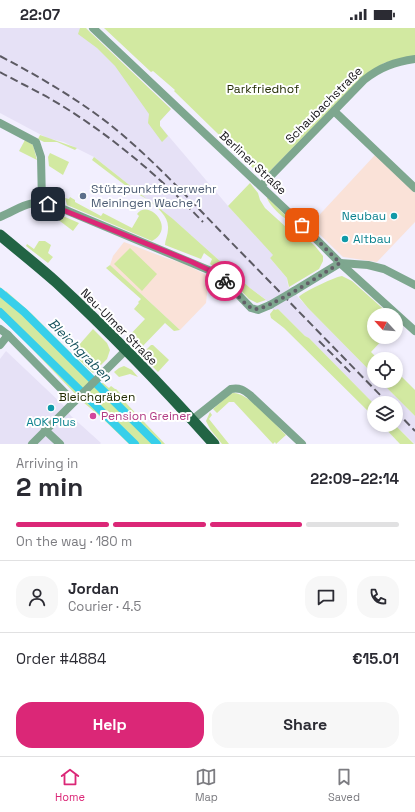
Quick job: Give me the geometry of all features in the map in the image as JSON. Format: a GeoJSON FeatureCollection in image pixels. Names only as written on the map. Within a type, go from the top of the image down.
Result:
{"type":"FeatureCollection","features":[{"type":"Feature","properties":{"kind":"main road","name":"Neu-Ulmer Straße"},"geometry":{"type":"LineString","coordinates":[[0,235],[56,282],[125,350],[214,444]]}},
{"type":"Feature","properties":{"kind":"street","name":"Berliner Straße"},"geometry":{"type":"LineString","coordinates":[[93,28],[261,186],[340,263],[415,331]]}},
{"type":"Feature","properties":{"kind":"street","name":"Schaubachstraße"},"geometry":{"type":"LineString","coordinates":[[261,186],[352,92],[374,72],[392,64],[415,60]]}},
{"type":"Feature","properties":{"kind":"street"},"geometry":{"type":"LineString","coordinates":[[334,111],[415,188]]}},
{"type":"Feature","properties":{"kind":"street"},"geometry":{"type":"LineString","coordinates":[[0,123],[36,142],[41,157],[42,203]]}},
{"type":"Feature","properties":{"kind":"street"},"geometry":{"type":"LineString","coordinates":[[0,217],[27,204],[42,203],[56,206],[211,271],[227,283],[251,308],[258,310],[270,305],[340,263],[368,265],[384,269],[415,285]]}},
{"type":"Feature","properties":{"kind":"street"},"geometry":{"type":"LineString","coordinates":[[0,329],[76,400]]}},
{"type":"Feature","properties":{"kind":"street"},"geometry":{"type":"LineString","coordinates":[[0,345],[8,335]]}},
{"type":"Feature","properties":{"kind":"street"},"geometry":{"type":"LineString","coordinates":[[32,444],[125,350]]}},
{"type":"Feature","properties":{"kind":"street"},"geometry":{"type":"LineString","coordinates":[[192,420],[231,389],[238,388],[246,392],[302,444]]}},
{"type":"Feature","properties":{"kind":"street"},"geometry":{"type":"LineString","coordinates":[[45,430],[60,444]]}},
{"type":"Feature","properties":{"kind":"shaded area"},"geometry":{"type":"Polygon","coordinates":[[[0,28],[85,28],[171,109],[160,121],[160,126],[228,206],[274,255],[270,258],[287,278],[288,286],[367,368],[367,388],[387,388],[395,396],[367,397],[278,309],[274,311],[265,299],[250,288],[175,221],[94,157],[64,142],[47,138],[0,113],[0,28]]]}},
{"type":"Feature","properties":{"kind":"shaded area"},"geometry":{"type":"Polygon","coordinates":[[[375,155],[415,193],[415,222],[377,262],[343,257],[310,225],[375,155]]]}},
{"type":"Feature","properties":{"kind":"shaded area"},"geometry":{"type":"Polygon","coordinates":[[[124,242],[182,263],[209,276],[206,303],[180,330],[110,265],[113,256],[124,242]]]}},
{"type":"Feature","properties":{"kind":"shaded area"},"geometry":{"type":"Polygon","coordinates":[[[6,351],[63,405],[71,416],[101,443],[0,444],[0,359],[6,351]]]}},
{"type":"Feature","properties":{"kind":"shaded area"},"geometry":{"type":"Polygon","coordinates":[[[403,404],[415,416],[415,444],[402,432],[403,404]]]}},
{"type":"Feature","properties":{"kind":"green space"},"geometry":{"type":"Polygon","coordinates":[[[80,28],[86,28],[171,109],[160,121],[160,126],[168,136],[162,142],[148,123],[149,114],[115,66],[97,48],[78,34],[80,28]]]}},
{"type":"Feature","properties":{"kind":"green space","name":"Parkfriedhof"},"geometry":{"type":"Polygon","coordinates":[[[104,28],[415,28],[415,57],[402,58],[384,63],[362,77],[268,173],[264,174],[258,169],[256,171],[174,91],[175,90],[153,71],[151,72],[104,28]]]}},
{"type":"Feature","properties":{"kind":"green space"},"geometry":{"type":"Polygon","coordinates":[[[40,135],[77,148],[75,150],[57,142],[44,142],[38,139],[40,135]]]}},
{"type":"Feature","properties":{"kind":"green space"},"geometry":{"type":"Polygon","coordinates":[[[25,140],[33,145],[37,160],[19,151],[25,140]]]}},
{"type":"Feature","properties":{"kind":"green space"},"geometry":{"type":"Polygon","coordinates":[[[50,153],[69,162],[63,175],[49,166],[48,157],[50,153]]]}},
{"type":"Feature","properties":{"kind":"green space"},"geometry":{"type":"Polygon","coordinates":[[[94,157],[147,199],[134,192],[92,160],[94,157]]]}},
{"type":"Feature","properties":{"kind":"green space"},"geometry":{"type":"Polygon","coordinates":[[[250,183],[258,193],[265,208],[286,227],[300,232],[323,256],[323,261],[319,269],[289,287],[287,278],[270,258],[273,255],[228,206],[250,183]]]}},
{"type":"Feature","properties":{"kind":"green space"},"geometry":{"type":"Polygon","coordinates":[[[70,197],[75,200],[75,202],[101,216],[103,213],[132,228],[139,216],[137,214],[142,210],[148,210],[153,212],[158,217],[162,229],[159,235],[152,241],[67,205],[65,198],[69,199],[70,197]]]}},
{"type":"Feature","properties":{"kind":"green space"},"geometry":{"type":"Polygon","coordinates":[[[267,198],[291,221],[284,218],[277,212],[267,198]]]}},
{"type":"Feature","properties":{"kind":"green space"},"geometry":{"type":"Polygon","coordinates":[[[149,200],[173,219],[250,288],[266,300],[257,303],[249,299],[230,279],[210,264],[212,259],[204,253],[201,259],[165,245],[168,231],[167,220],[149,200]]]}},
{"type":"Feature","properties":{"kind":"green space"},"geometry":{"type":"Polygon","coordinates":[[[48,212],[56,213],[79,223],[73,231],[48,212]]]}},
{"type":"Feature","properties":{"kind":"green space"},"geometry":{"type":"Polygon","coordinates":[[[39,241],[45,241],[51,245],[48,253],[53,257],[48,263],[26,246],[27,244],[34,249],[39,241]]]}},
{"type":"Feature","properties":{"kind":"green space"},"geometry":{"type":"Polygon","coordinates":[[[130,248],[157,274],[142,291],[114,264],[130,248]]]}},
{"type":"Feature","properties":{"kind":"green space"},"geometry":{"type":"Polygon","coordinates":[[[110,265],[180,330],[174,331],[165,323],[138,351],[126,339],[145,319],[134,309],[141,299],[106,268],[110,265]]]}},
{"type":"Feature","properties":{"kind":"green space"},"geometry":{"type":"Polygon","coordinates":[[[342,276],[352,281],[382,308],[367,308],[367,344],[378,344],[371,352],[367,352],[367,368],[299,297],[319,285],[342,276]]]}},
{"type":"Feature","properties":{"kind":"green space","name":"Bleichgräben"},"geometry":{"type":"Polygon","coordinates":[[[0,287],[32,314],[101,383],[109,388],[111,386],[116,389],[125,398],[126,403],[165,444],[129,444],[83,402],[12,328],[0,318],[0,287]]]}},
{"type":"Feature","properties":{"kind":"green space"},"geometry":{"type":"Polygon","coordinates":[[[274,309],[278,309],[305,336],[309,338],[367,397],[367,410],[284,328],[271,318],[270,314],[274,309]]]}},
{"type":"Feature","properties":{"kind":"green space"},"geometry":{"type":"Polygon","coordinates":[[[93,329],[107,343],[110,350],[107,359],[93,373],[72,353],[93,329]]]}},
{"type":"Feature","properties":{"kind":"green space"},"geometry":{"type":"Polygon","coordinates":[[[151,345],[153,345],[169,360],[158,372],[141,355],[151,345]]]}},
{"type":"Feature","properties":{"kind":"green space"},"geometry":{"type":"Polygon","coordinates":[[[124,366],[132,370],[138,377],[130,374],[119,377],[114,372],[124,366]]]}},
{"type":"Feature","properties":{"kind":"green space"},"geometry":{"type":"Polygon","coordinates":[[[403,378],[415,390],[415,416],[403,404],[403,396],[395,396],[387,388],[403,388],[403,378]]]}},
{"type":"Feature","properties":{"kind":"green space"},"geometry":{"type":"Polygon","coordinates":[[[233,393],[239,394],[253,403],[286,435],[276,444],[275,442],[273,444],[234,402],[229,402],[217,413],[213,409],[233,393]]]}},
{"type":"Feature","properties":{"kind":"green space"},"geometry":{"type":"Polygon","coordinates":[[[210,412],[212,415],[209,419],[229,444],[222,444],[210,429],[206,421],[210,412]]]}},
{"type":"Feature","properties":{"kind":"green space"},"geometry":{"type":"Polygon","coordinates":[[[389,432],[402,432],[414,444],[400,444],[389,432]]]}},
{"type":"Feature","properties":{"kind":"waterway","name":"Bleichgraben"},"geometry":{"type":"LineString","coordinates":[[0,292],[24,312],[157,444]]}},
{"type":"Feature","properties":{"kind":"waterway"},"geometry":{"type":"LineString","coordinates":[[0,312],[135,444]]}},
{"type":"Feature","properties":{"kind":"railway"},"geometry":{"type":"LineString","coordinates":[[0,56],[42,79],[82,104],[124,136],[184,193],[381,396]]}},
{"type":"Feature","properties":{"kind":"railway"},"geometry":{"type":"LineString","coordinates":[[0,72],[49,98],[111,139],[168,187],[203,222]]}},
{"type":"Feature","properties":{"kind":"railway"},"geometry":{"type":"LineString","coordinates":[[319,341],[352,374]]}},
{"type":"Feature","properties":{"kind":"railway"},"geometry":{"type":"LineString","coordinates":[[403,418],[415,431]]}},
{"type":"Feature","properties":{"kind":"way so far"},"geometry":{"type":"LineString","coordinates":[[225,281],[247,305],[258,310],[270,305],[340,263],[302,225]]}},
{"type":"Feature","properties":{"kind":"place","name":"Stützpunktfeuerwehr Meiningen Wache 1"},"geometry":{"type":"Point","coordinates":[83,196]}},
{"type":"Feature","properties":{"kind":"place","name":"Neubau"},"geometry":{"type":"Point","coordinates":[394,216]}},
{"type":"Feature","properties":{"kind":"place","name":"Altbau"},"geometry":{"type":"Point","coordinates":[345,239]}},
{"type":"Feature","properties":{"kind":"place","name":"AOK Plus"},"geometry":{"type":"Point","coordinates":[51,408]}},
{"type":"Feature","properties":{"kind":"place","name":"Pension Greiner"},"geometry":{"type":"Point","coordinates":[93,416]}},
{"type":"Feature","properties":{"kind":"route"},"geometry":{"type":"LineString","coordinates":[[48,204],[192,262],[211,271],[225,281]]}}]}
